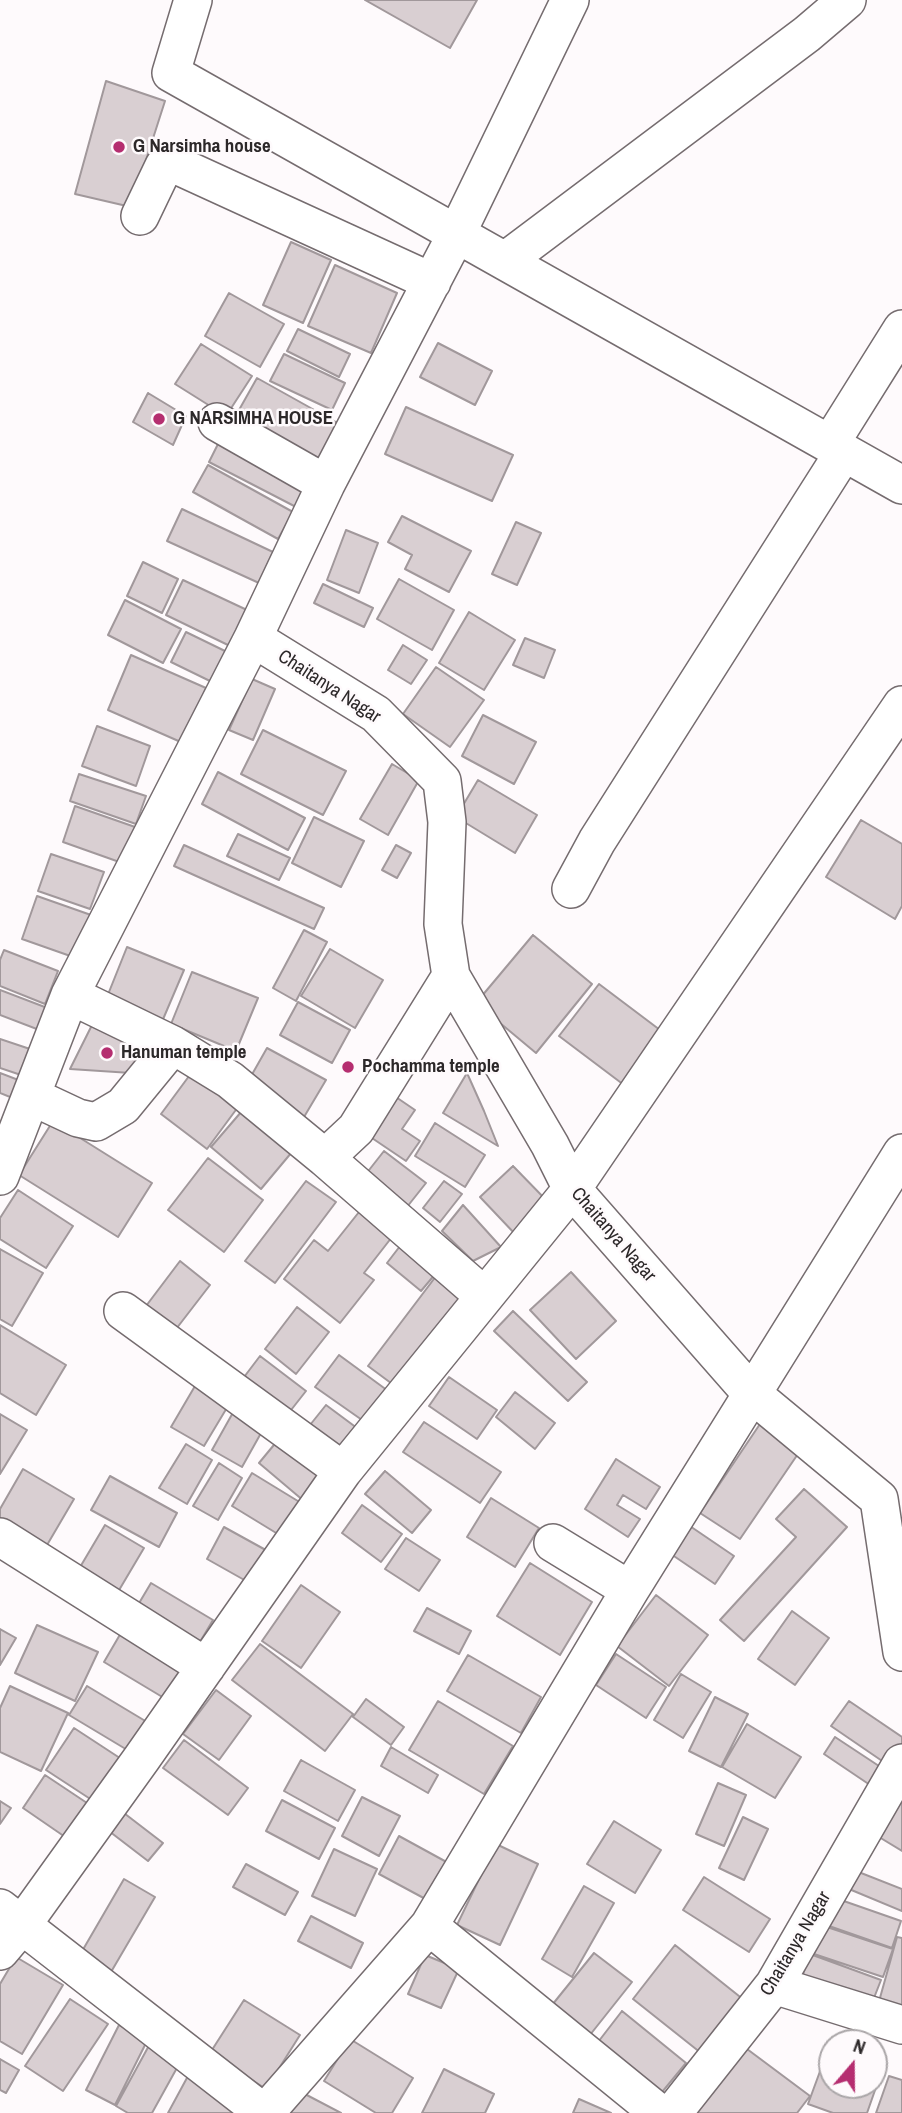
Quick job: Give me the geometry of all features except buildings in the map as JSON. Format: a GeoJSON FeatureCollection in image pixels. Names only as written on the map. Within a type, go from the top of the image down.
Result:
{"type":"FeatureCollection","features":[{"type":"Feature","properties":{"kind":"street"},"geometry":{"type":"LineString","coordinates":[[193,0],[171,73],[902,485]]}},
{"type":"Feature","properties":{"kind":"street"},"geometry":{"type":"LineString","coordinates":[[0,1176],[70,995],[253,638],[326,484],[457,233],[570,0]]}},
{"type":"Feature","properties":{"kind":"street"},"geometry":{"type":"LineString","coordinates":[[505,261],[807,34],[847,0]]}},
{"type":"Feature","properties":{"kind":"street"},"geometry":{"type":"LineString","coordinates":[[140,216],[163,166],[172,163],[187,167],[336,240],[432,282]]}},
{"type":"Feature","properties":{"kind":"street"},"geometry":{"type":"LineString","coordinates":[[571,889],[597,841],[837,448],[902,330]]}},
{"type":"Feature","properties":{"kind":"street"},"geometry":{"type":"LineString","coordinates":[[217,422],[326,484]]}},
{"type":"Feature","properties":{"kind":"street","name":"Chaitanya Nagar"},"geometry":{"type":"LineString","coordinates":[[253,638],[376,714],[442,781],[447,822],[443,924],[451,976],[550,1145],[572,1189],[751,1393],[891,1503],[902,1653]]}},
{"type":"Feature","properties":{"kind":"street"},"geometry":{"type":"LineString","coordinates":[[902,705],[572,1189],[343,1471],[206,1667],[7,1928],[264,2113],[429,1926],[630,1590],[902,1153]]}},
{"type":"Feature","properties":{"kind":"street"},"geometry":{"type":"LineString","coordinates":[[325,1158],[356,1129],[451,976]]}},
{"type":"Feature","properties":{"kind":"street"},"geometry":{"type":"LineString","coordinates":[[70,995],[173,1045],[230,1080],[325,1158],[484,1296]]}},
{"type":"Feature","properties":{"kind":"street"},"geometry":{"type":"LineString","coordinates":[[31,1096],[78,1118],[96,1122],[123,1106],[173,1045]]}},
{"type":"Feature","properties":{"kind":"street"},"geometry":{"type":"LineString","coordinates":[[123,1311],[343,1471]]}},
{"type":"Feature","properties":{"kind":"street"},"geometry":{"type":"LineString","coordinates":[[0,1537],[206,1667]]}},
{"type":"Feature","properties":{"kind":"street"},"geometry":{"type":"LineString","coordinates":[[553,1543],[630,1590]]}},
{"type":"Feature","properties":{"kind":"street","name":"Chaitanya Nagar"},"geometry":{"type":"LineString","coordinates":[[673,2113],[774,1985],[902,1763]]}},
{"type":"Feature","properties":{"kind":"street"},"geometry":{"type":"LineString","coordinates":[[429,1926],[659,2113]]}},
{"type":"Feature","properties":{"kind":"street"},"geometry":{"type":"LineString","coordinates":[[774,1985],[902,2025]]}},
{"type":"Feature","properties":{"kind":"place","name":"G Narsimha house"},"geometry":{"type":"Point","coordinates":[119,147]}},
{"type":"Feature","properties":{"kind":"place","name":"G NARSIMHA HOUSE"},"geometry":{"type":"Point","coordinates":[159,419]}},
{"type":"Feature","properties":{"kind":"place","name":"Hanuman temple"},"geometry":{"type":"Point","coordinates":[107,1053]}},
{"type":"Feature","properties":{"kind":"place","name":"Pochamma temple"},"geometry":{"type":"Point","coordinates":[348,1067]}}]}
